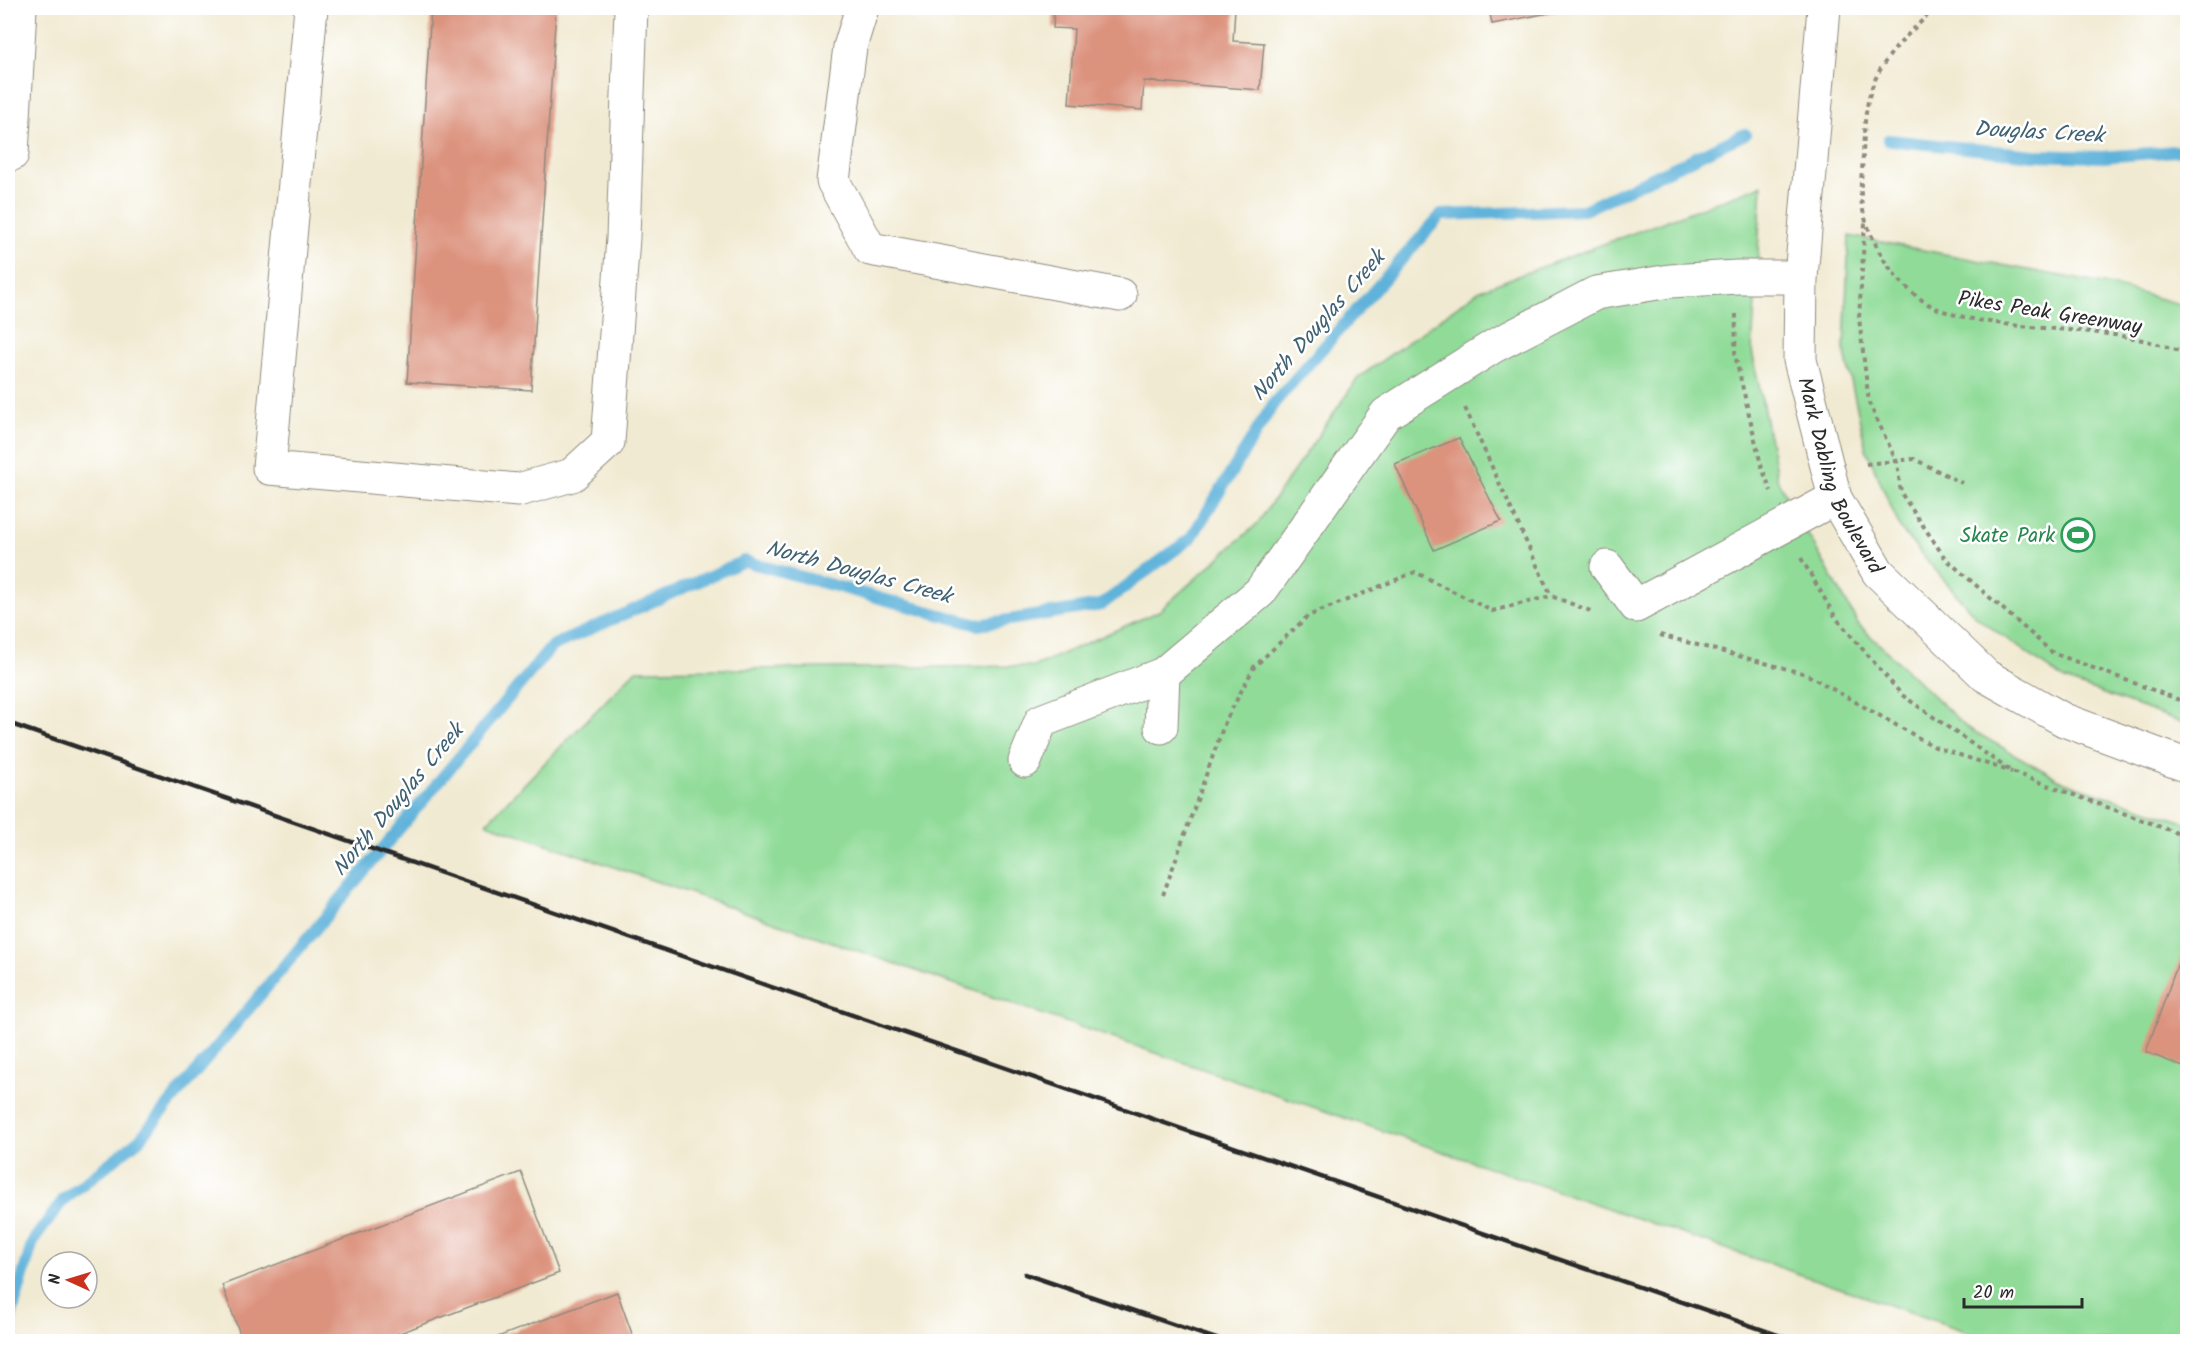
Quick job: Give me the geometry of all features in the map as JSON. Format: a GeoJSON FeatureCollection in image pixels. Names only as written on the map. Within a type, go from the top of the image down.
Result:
{"type":"FeatureCollection","features":[{"type":"Feature","properties":{"kind":"street"},"geometry":{"type":"LineString","coordinates":[[8,154],[12,154],[20,8]]}},
{"type":"Feature","properties":{"kind":"street"},"geometry":{"type":"LineString","coordinates":[[311,8],[269,468],[518,490],[572,475],[608,442],[623,238],[632,8]]}},
{"type":"Feature","properties":{"kind":"street"},"geometry":{"type":"LineString","coordinates":[[862,8],[850,47],[833,180],[870,249],[1120,294]]}},
{"type":"Feature","properties":{"kind":"street","name":"Mark Dabling Boulevard"},"geometry":{"type":"LineString","coordinates":[[1824,8],[1801,277],[1800,360],[1835,498],[1878,572],[1986,676],[2064,720],[2187,766]]}},
{"type":"Feature","properties":{"kind":"street"},"geometry":{"type":"LineString","coordinates":[[1025,761],[1041,721],[1163,674],[1260,592],[1386,414],[1494,346],[1596,293],[1670,281],[1737,277],[1801,277]]}},
{"type":"Feature","properties":{"kind":"street"},"geometry":{"type":"LineString","coordinates":[[1607,567],[1636,606],[1835,498]]}},
{"type":"Feature","properties":{"kind":"street"},"geometry":{"type":"LineString","coordinates":[[1161,727],[1163,674]]}},
{"type":"Feature","properties":{"kind":"path","name":"Pikes Peak Greenway"},"geometry":{"type":"LineString","coordinates":[[1935,8],[1897,45],[1887,58],[1872,89],[1860,184],[1861,205],[1865,223],[1882,258],[1897,278],[1932,307],[1985,321],[2126,337],[2187,355]]}},
{"type":"Feature","properties":{"kind":"path"},"geometry":{"type":"LineString","coordinates":[[1865,223],[1859,318],[1869,403],[1897,462],[1901,493],[1945,558],[2053,653],[2187,702]]}},
{"type":"Feature","properties":{"kind":"path"},"geometry":{"type":"LineString","coordinates":[[1465,408],[1551,596]]}},
{"type":"Feature","properties":{"kind":"path"},"geometry":{"type":"LineString","coordinates":[[1866,464],[1914,459],[1962,483]]}},
{"type":"Feature","properties":{"kind":"path"},"geometry":{"type":"LineString","coordinates":[[1163,895],[1225,722],[1254,667],[1308,616],[1415,572],[1492,611],[1551,596],[1594,612]]}},
{"type":"Feature","properties":{"kind":"path"},"geometry":{"type":"LineString","coordinates":[[1649,632],[1806,674],[1935,747],[2012,772]]}},
{"type":"Feature","properties":{"kind":"green space"},"geometry":{"type":"Polygon","coordinates":[[[1762,185],[1752,351],[1778,481],[1859,625],[1966,727],[2062,781],[2187,823],[2187,1341],[1994,1341],[486,823],[636,670],[1035,666],[1159,611],[1257,524],[1358,378],[1480,290],[1762,185]]]}},
{"type":"Feature","properties":{"kind":"green space"},"geometry":{"type":"Polygon","coordinates":[[[1849,236],[2113,286],[2187,306],[2187,724],[2065,680],[1976,617],[1901,530],[1866,449],[1844,349],[1849,236]]]}},
{"type":"Feature","properties":{"kind":"building"},"geometry":{"type":"Polygon","coordinates":[[[431,8],[556,8],[531,390],[407,382],[431,8]]]}},
{"type":"Feature","properties":{"kind":"building"},"geometry":{"type":"Polygon","coordinates":[[[1054,8],[1235,8],[1233,41],[1264,43],[1260,90],[1144,81],[1142,110],[1069,104],[1074,29],[1053,28],[1054,8]]]}},
{"type":"Feature","properties":{"kind":"building"},"geometry":{"type":"Polygon","coordinates":[[[1489,8],[1564,8],[1564,10],[1492,24],[1489,8]]]}},
{"type":"Feature","properties":{"kind":"building"},"geometry":{"type":"Polygon","coordinates":[[[1459,438],[1501,521],[1434,550],[1395,464],[1459,438]]]}},
{"type":"Feature","properties":{"kind":"building"},"geometry":{"type":"Polygon","coordinates":[[[2188,935],[2188,1069],[2146,1052],[2188,935]]]}},
{"type":"Feature","properties":{"kind":"building"},"geometry":{"type":"Polygon","coordinates":[[[521,1172],[559,1273],[376,1342],[243,1342],[222,1285],[521,1172]]]}},
{"type":"Feature","properties":{"kind":"building"},"geometry":{"type":"Polygon","coordinates":[[[617,1292],[635,1342],[487,1341],[617,1292]]]}},
{"type":"Feature","properties":{"kind":"waterway","name":"North Douglas Creek"},"geometry":{"type":"LineString","coordinates":[[8,1327],[33,1241],[64,1199],[139,1140],[552,646],[744,561],[978,625],[1101,605],[1191,538],[1274,403],[1441,215],[1584,210],[1745,134]]}},
{"type":"Feature","properties":{"kind":"waterway","name":"Douglas Creek"},"geometry":{"type":"LineString","coordinates":[[1888,140],[2033,155],[2103,157],[2188,150]]}},
{"type":"Feature","properties":{"kind":"railway"},"geometry":{"type":"LineString","coordinates":[[8,723],[1798,1342]]}},
{"type":"Feature","properties":{"kind":"railway"},"geometry":{"type":"LineString","coordinates":[[1025,1274],[1225,1342]]}},
{"type":"Feature","properties":{"kind":"place","name":"Skate Park"},"geometry":{"type":"Point","coordinates":[2078,535]}}]}
